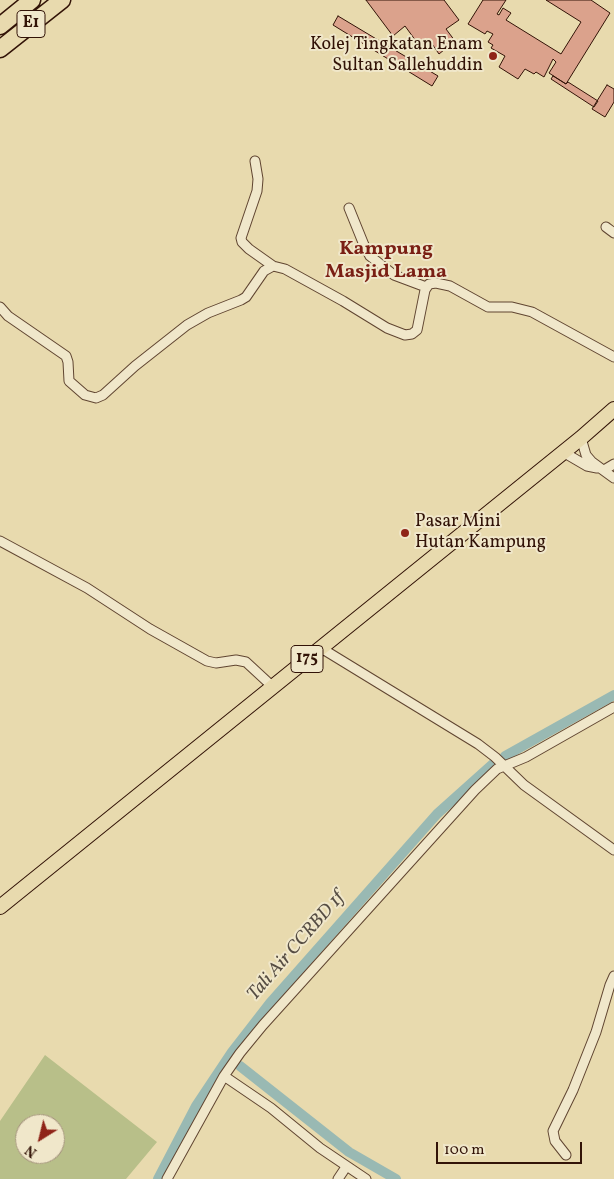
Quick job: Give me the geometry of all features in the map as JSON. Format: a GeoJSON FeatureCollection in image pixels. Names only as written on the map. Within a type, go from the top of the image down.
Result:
{"type":"FeatureCollection","features":[{"type":"Feature","properties":{"kind":"highway","name":"E1"},"geometry":{"type":"LineString","coordinates":[[0,26],[32,0]]}},
{"type":"Feature","properties":{"kind":"highway","name":"E1"},"geometry":{"type":"LineString","coordinates":[[0,49],[62,0]]}},
{"type":"Feature","properties":{"kind":"main road","name":"175"},"geometry":{"type":"LineString","coordinates":[[0,907],[581,438],[614,409]]}},
{"type":"Feature","properties":{"kind":"street"},"geometry":{"type":"LineString","coordinates":[[255,161],[258,179],[257,191],[242,242],[273,266]]}},
{"type":"Feature","properties":{"kind":"street"},"geometry":{"type":"LineString","coordinates":[[349,208],[370,256],[394,274],[426,287]]}},
{"type":"Feature","properties":{"kind":"street"},"geometry":{"type":"LineString","coordinates":[[606,227],[614,233]]}},
{"type":"Feature","properties":{"kind":"street"},"geometry":{"type":"LineString","coordinates":[[0,308],[8,316],[66,356],[69,381],[85,395],[96,398],[103,395],[142,360],[187,325],[196,319],[246,297],[264,271],[273,266],[285,269],[387,328],[405,335],[412,334],[417,330],[426,287],[431,283],[442,284],[488,307],[512,307],[532,312],[614,357]]}},
{"type":"Feature","properties":{"kind":"street"},"geometry":{"type":"LineString","coordinates":[[581,438],[586,455],[592,462],[614,478]]}},
{"type":"Feature","properties":{"kind":"street"},"geometry":{"type":"LineString","coordinates":[[563,452],[587,466],[604,470],[614,464]]}},
{"type":"Feature","properties":{"kind":"street"},"geometry":{"type":"LineString","coordinates":[[0,541],[74,580],[150,629],[208,661],[216,663],[236,660],[246,662],[273,687]]}},
{"type":"Feature","properties":{"kind":"street"},"geometry":{"type":"LineString","coordinates":[[321,648],[478,744],[524,785],[614,850]]}},
{"type":"Feature","properties":{"kind":"street"},"geometry":{"type":"LineString","coordinates":[[167,1179],[224,1076],[240,1053],[263,1025],[475,790],[497,769],[526,757],[614,707]]}},
{"type":"Feature","properties":{"kind":"street"},"geometry":{"type":"LineString","coordinates":[[566,1155],[555,1141],[553,1131],[573,1090],[596,1032],[614,976]]}},
{"type":"Feature","properties":{"kind":"street"},"geometry":{"type":"LineString","coordinates":[[224,1076],[271,1108],[346,1167],[366,1179]]}},
{"type":"Feature","properties":{"kind":"street"},"geometry":{"type":"LineString","coordinates":[[338,1179],[346,1167]]}},
{"type":"Feature","properties":{"kind":"green space"},"geometry":{"type":"Polygon","coordinates":[[[45,1055],[157,1142],[126,1179],[0,1179],[0,1121],[45,1055]]]}},
{"type":"Feature","properties":{"kind":"building"},"geometry":{"type":"Polygon","coordinates":[[[366,0],[444,0],[459,20],[446,29],[455,41],[439,54],[430,41],[421,48],[405,26],[393,36],[366,0]]]}},
{"type":"Feature","properties":{"kind":"building"},"geometry":{"type":"Polygon","coordinates":[[[483,0],[506,0],[497,14],[499,15],[503,8],[511,13],[506,20],[561,54],[581,22],[546,0],[591,0],[610,13],[566,84],[549,73],[556,62],[553,59],[544,77],[536,72],[534,74],[525,69],[518,79],[499,67],[505,56],[491,48],[493,45],[488,42],[493,34],[487,31],[485,34],[468,24],[483,0]]]}},
{"type":"Feature","properties":{"kind":"building"},"geometry":{"type":"Polygon","coordinates":[[[338,16],[438,76],[432,86],[333,25],[338,16]]]}},
{"type":"Feature","properties":{"kind":"building"},"geometry":{"type":"Polygon","coordinates":[[[553,76],[566,84],[568,82],[598,101],[594,107],[551,79],[553,76]]]}},
{"type":"Feature","properties":{"kind":"building"},"geometry":{"type":"Polygon","coordinates":[[[607,85],[614,89],[614,102],[605,117],[592,109],[607,85]]]}},
{"type":"Feature","properties":{"kind":"waterway","name":"Tali Air CCRBD 1f"},"geometry":{"type":"LineString","coordinates":[[505,756],[614,695]]}},
{"type":"Feature","properties":{"kind":"waterway","name":"Tali Air CCRBD 1f"},"geometry":{"type":"LineString","coordinates":[[158,1179],[196,1106],[232,1052],[270,1003],[437,814],[494,763]]}},
{"type":"Feature","properties":{"kind":"waterway"},"geometry":{"type":"LineString","coordinates":[[240,1066],[349,1152],[396,1179]]}},
{"type":"Feature","properties":{"kind":"place","name":"Kolej Tingkatan Enam Sultan Sallehuddin"},"geometry":{"type":"Point","coordinates":[493,56]}},
{"type":"Feature","properties":{"kind":"place","name":"Pasar Mini Hutan Kampung"},"geometry":{"type":"Point","coordinates":[405,533]}},
{"type":"Feature","properties":{"kind":"district","name":"Kampung Masjid Lama"},"geometry":{"type":"Point","coordinates":[386,262]}}]}
